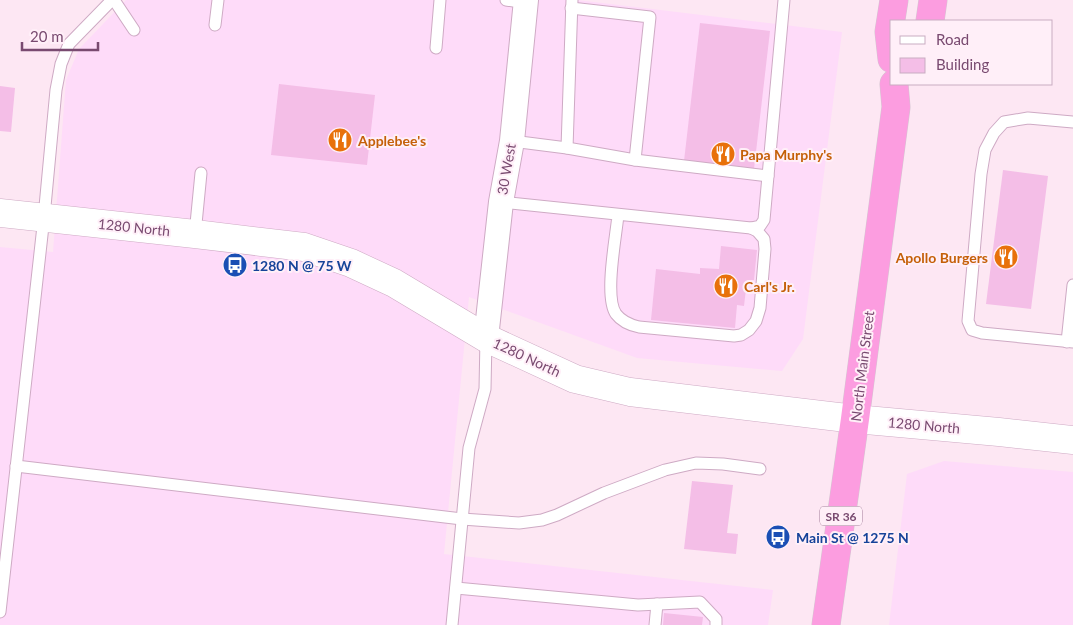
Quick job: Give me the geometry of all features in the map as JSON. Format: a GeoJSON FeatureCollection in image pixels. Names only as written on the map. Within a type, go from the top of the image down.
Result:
{"type":"FeatureCollection","features":[{"type":"Feature","properties":{"kind":"highway"},"geometry":{"type":"LineString","coordinates":[[891,20],[894,0]]}},
{"type":"Feature","properties":{"kind":"highway"},"geometry":{"type":"LineString","coordinates":[[930,20],[933,0]]}},
{"type":"Feature","properties":{"kind":"highway"},"geometry":{"type":"LineString","coordinates":[[890,26],[890,41]]}},
{"type":"Feature","properties":{"kind":"highway","name":"North Main Street"},"geometry":{"type":"LineString","coordinates":[[826,625],[899,92]]}},
{"type":"Feature","properties":{"kind":"street","name":"30 West"},"geometry":{"type":"LineString","coordinates":[[486,338],[500,202],[512,141],[519,1]]}},
{"type":"Feature","properties":{"kind":"street","name":"1280 North"},"geometry":{"type":"LineString","coordinates":[[0,213],[304,247],[351,263],[394,283],[486,338],[575,380],[620,390],[855,419],[1073,440]]}},
{"type":"Feature","properties":{"kind":"lane"},"geometry":{"type":"LineString","coordinates":[[0,612],[44,218],[56,90],[61,64],[69,44],[113,0],[134,30]]}},
{"type":"Feature","properties":{"kind":"lane"},"geometry":{"type":"LineString","coordinates":[[215,24],[218,0]]}},
{"type":"Feature","properties":{"kind":"lane"},"geometry":{"type":"LineString","coordinates":[[436,48],[440,0]]}},
{"type":"Feature","properties":{"kind":"lane"},"geometry":{"type":"LineString","coordinates":[[500,202],[751,228],[760,226],[764,220],[784,0]]}},
{"type":"Feature","properties":{"kind":"lane"},"geometry":{"type":"LineString","coordinates":[[567,148],[572,4],[650,17],[635,160]]}},
{"type":"Feature","properties":{"kind":"lane"},"geometry":{"type":"LineString","coordinates":[[1073,122],[1028,118],[1004,122],[994,133],[985,150],[981,174],[968,321],[972,330],[982,333],[1070,342],[1073,285]]}},
{"type":"Feature","properties":{"kind":"lane"},"geometry":{"type":"LineString","coordinates":[[512,141],[635,160],[768,176]]}},
{"type":"Feature","properties":{"kind":"lane"},"geometry":{"type":"LineString","coordinates":[[195,234],[201,173]]}},
{"type":"Feature","properties":{"kind":"lane"},"geometry":{"type":"LineString","coordinates":[[618,215],[610,279],[610,295],[614,313],[620,320],[639,328],[734,336],[741,335],[749,330],[756,321],[760,308],[766,249],[764,239],[757,231],[751,228]]}},
{"type":"Feature","properties":{"kind":"lane"},"geometry":{"type":"LineString","coordinates":[[452,625],[469,448],[485,389],[486,338]]}},
{"type":"Feature","properties":{"kind":"lane"},"geometry":{"type":"LineString","coordinates":[[16,466],[462,519],[519,523],[542,520],[557,515],[604,493],[665,470],[696,463],[724,464],[760,469]]}},
{"type":"Feature","properties":{"kind":"lane"},"geometry":{"type":"LineString","coordinates":[[456,588],[628,605],[700,602],[716,618],[716,625]]}},
{"type":"Feature","properties":{"kind":"lane"},"geometry":{"type":"LineString","coordinates":[[655,625],[657,604]]}},
{"type":"Feature","properties":{"kind":"shaded area"},"geometry":{"type":"Polygon","coordinates":[[[126,0],[577,0],[842,32],[803,339],[782,371],[637,358],[469,297],[444,554],[773,590],[768,625],[0,625],[0,247],[53,252],[66,80],[79,49],[126,0]]]}},
{"type":"Feature","properties":{"kind":"shaded area"},"geometry":{"type":"Polygon","coordinates":[[[944,461],[1073,472],[1073,625],[889,625],[907,474],[944,461]]]}},
{"type":"Feature","properties":{"kind":"building"},"geometry":{"type":"Polygon","coordinates":[[[700,23],[770,31],[754,169],[684,161],[700,23]]]}},
{"type":"Feature","properties":{"kind":"building"},"geometry":{"type":"Polygon","coordinates":[[[279,84],[375,95],[367,165],[271,155],[279,84]]]}},
{"type":"Feature","properties":{"kind":"building"},"geometry":{"type":"Polygon","coordinates":[[[0,86],[15,88],[11,132],[0,131],[0,86]]]}},
{"type":"Feature","properties":{"kind":"building"},"geometry":{"type":"Polygon","coordinates":[[[1003,170],[1048,176],[1031,309],[986,304],[1003,170]]]}},
{"type":"Feature","properties":{"kind":"building"},"geometry":{"type":"Polygon","coordinates":[[[721,246],[757,250],[754,280],[747,280],[744,306],[737,305],[735,328],[651,320],[656,269],[700,274],[700,268],[719,269],[721,246]]]}},
{"type":"Feature","properties":{"kind":"building"},"geometry":{"type":"Polygon","coordinates":[[[692,481],[733,485],[727,533],[738,534],[736,554],[684,549],[692,481]]]}},
{"type":"Feature","properties":{"kind":"building"},"geometry":{"type":"Polygon","coordinates":[[[664,613],[703,617],[702,625],[663,625],[664,613]]]}},
{"type":"Feature","properties":{"kind":"place","name":"Applebee's"},"geometry":{"type":"Point","coordinates":[340,140]}},
{"type":"Feature","properties":{"kind":"place","name":"Papa Murphy's"},"geometry":{"type":"Point","coordinates":[723,154]}},
{"type":"Feature","properties":{"kind":"place","name":"Apollo Burgers"},"geometry":{"type":"Point","coordinates":[1006,257]}},
{"type":"Feature","properties":{"kind":"place","name":"1280 N @ 75 W"},"geometry":{"type":"Point","coordinates":[235,265]}},
{"type":"Feature","properties":{"kind":"place","name":"Carl's Jr."},"geometry":{"type":"Point","coordinates":[726,286]}},
{"type":"Feature","properties":{"kind":"place","name":"Main St @ 1275 N"},"geometry":{"type":"Point","coordinates":[778,537]}}]}
